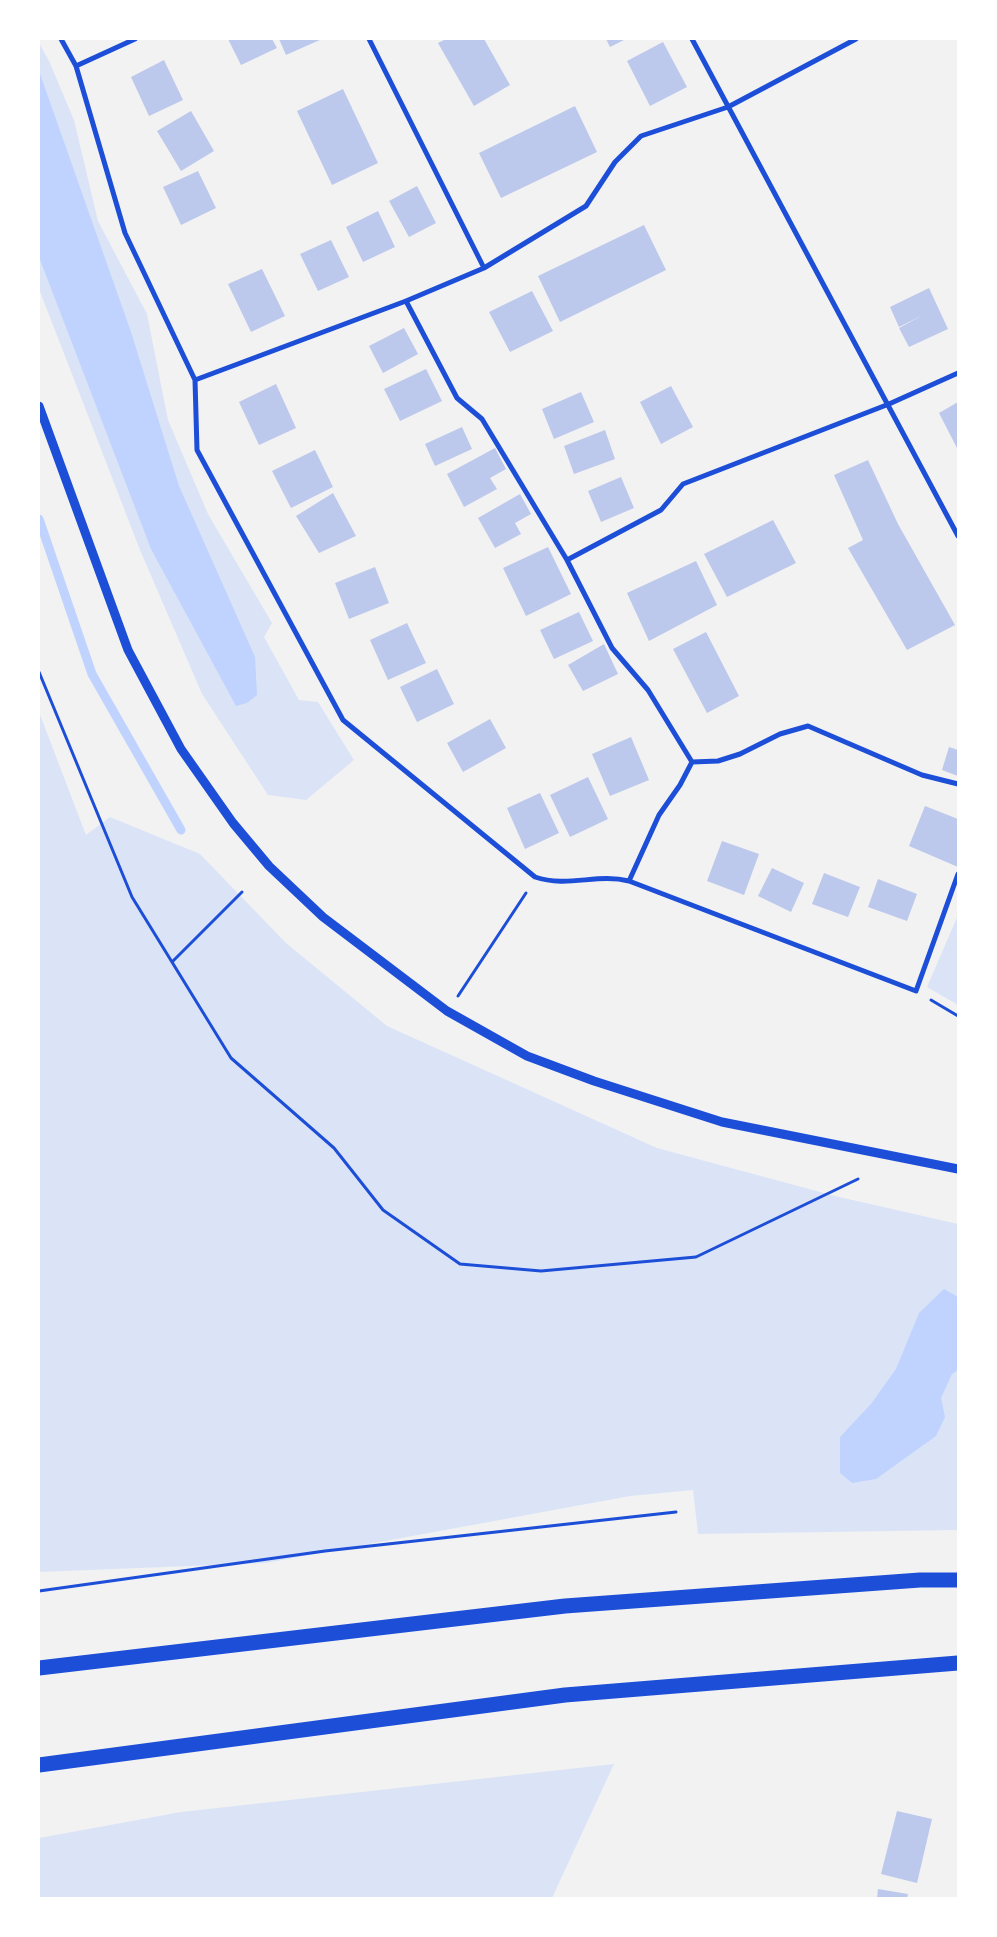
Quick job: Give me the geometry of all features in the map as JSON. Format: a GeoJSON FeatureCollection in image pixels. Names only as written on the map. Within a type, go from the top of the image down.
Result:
{"type":"FeatureCollection","features":[{"type":"Feature","properties":{"kind":"highway"},"geometry":{"type":"LineString","coordinates":[[39,1668],[565,1606],[920,1580],[958,1580]]}},
{"type":"Feature","properties":{"kind":"highway"},"geometry":{"type":"LineString","coordinates":[[39,1764],[566,1696],[958,1663]]}},
{"type":"Feature","properties":{"kind":"street"},"geometry":{"type":"LineString","coordinates":[[61,39],[76,66],[125,233],[195,380],[197,450],[343,720],[535,878],[548,882],[570,882],[611,877],[629,882],[916,991],[958,874]]}},
{"type":"Feature","properties":{"kind":"street"},"geometry":{"type":"LineString","coordinates":[[76,66],[135,39]]}},
{"type":"Feature","properties":{"kind":"street"},"geometry":{"type":"LineString","coordinates":[[369,39],[484,268]]}},
{"type":"Feature","properties":{"kind":"street"},"geometry":{"type":"LineString","coordinates":[[692,39],[958,536]]}},
{"type":"Feature","properties":{"kind":"street"},"geometry":{"type":"LineString","coordinates":[[195,380],[406,301],[484,268],[586,206],[615,162],[641,136],[728,107],[856,39]]}},
{"type":"Feature","properties":{"kind":"street"},"geometry":{"type":"LineString","coordinates":[[406,301],[457,398],[482,419],[567,560],[612,648],[648,690],[692,762]]}},
{"type":"Feature","properties":{"kind":"street"},"geometry":{"type":"LineString","coordinates":[[567,560],[662,510],[684,484],[889,404],[958,373]]}},
{"type":"Feature","properties":{"kind":"street"},"geometry":{"type":"LineString","coordinates":[[39,406],[128,650],[181,749],[232,823],[289,886],[348,937],[448,1011],[527,1056],[594,1081],[722,1122],[958,1169]]}},
{"type":"Feature","properties":{"kind":"street"},"geometry":{"type":"LineString","coordinates":[[692,762],[725,758],[780,734],[808,726],[922,775],[958,784]]}},
{"type":"Feature","properties":{"kind":"street"},"geometry":{"type":"LineString","coordinates":[[629,882],[659,814],[680,785],[692,762]]}},
{"type":"Feature","properties":{"kind":"path"},"geometry":{"type":"LineString","coordinates":[[39,672],[132,897],[173,960],[231,1058],[334,1148],[383,1210],[460,1264],[541,1271],[696,1257],[858,1179]]}},
{"type":"Feature","properties":{"kind":"path"},"geometry":{"type":"LineString","coordinates":[[448,1011],[535,878]]}},
{"type":"Feature","properties":{"kind":"path"},"geometry":{"type":"LineString","coordinates":[[173,960],[242,892]]}},
{"type":"Feature","properties":{"kind":"path"},"geometry":{"type":"LineString","coordinates":[[916,991],[958,1016]]}},
{"type":"Feature","properties":{"kind":"path"},"geometry":{"type":"LineString","coordinates":[[39,1591],[325,1551],[676,1512]]}},
{"type":"Feature","properties":{"kind":"shaded area"},"geometry":{"type":"Polygon","coordinates":[[[39,43],[49,61],[74,120],[98,221],[147,314],[168,420],[208,514],[272,623],[264,637],[299,700],[318,702],[354,760],[306,800],[268,795],[202,694],[140,550],[39,289],[39,43]]]}},
{"type":"Feature","properties":{"kind":"shaded area"},"geometry":{"type":"Polygon","coordinates":[[[39,712],[86,835],[110,817],[200,854],[286,943],[387,1026],[657,1148],[835,1196],[958,1224],[958,1530],[698,1534],[693,1490],[630,1496],[266,1563],[39,1572],[39,712]]]}},
{"type":"Feature","properties":{"kind":"shaded area"},"geometry":{"type":"Polygon","coordinates":[[[958,915],[958,1005],[927,987],[958,915]]]}},
{"type":"Feature","properties":{"kind":"shaded area"},"geometry":{"type":"Polygon","coordinates":[[[614,1764],[552,1898],[39,1898],[39,1838],[181,1812],[614,1764]]]}},
{"type":"Feature","properties":{"kind":"water"},"geometry":{"type":"Polygon","coordinates":[[[39,71],[131,332],[179,486],[255,657],[257,695],[247,703],[236,706],[151,549],[39,257],[39,71]]]}},
{"type":"Feature","properties":{"kind":"water"},"geometry":{"type":"Polygon","coordinates":[[[944,1289],[958,1297],[958,1370],[952,1374],[941,1398],[945,1417],[936,1436],[876,1479],[852,1483],[840,1473],[840,1437],[871,1404],[896,1369],[919,1313],[944,1289]]]}},
{"type":"Feature","properties":{"kind":"building"},"geometry":{"type":"Polygon","coordinates":[[[228,39],[272,39],[277,48],[241,65],[228,39]]]}},
{"type":"Feature","properties":{"kind":"building"},"geometry":{"type":"Polygon","coordinates":[[[279,39],[322,39],[286,55],[279,39]]]}},
{"type":"Feature","properties":{"kind":"building"},"geometry":{"type":"Polygon","coordinates":[[[446,39],[484,39],[510,85],[474,106],[438,43],[446,39]]]}},
{"type":"Feature","properties":{"kind":"building"},"geometry":{"type":"Polygon","coordinates":[[[606,39],[626,39],[610,47],[606,39]]]}},
{"type":"Feature","properties":{"kind":"building"},"geometry":{"type":"Polygon","coordinates":[[[663,42],[687,87],[650,106],[627,61],[663,42]]]}},
{"type":"Feature","properties":{"kind":"building"},"geometry":{"type":"Polygon","coordinates":[[[164,60],[183,100],[149,116],[131,77],[164,60]]]}},
{"type":"Feature","properties":{"kind":"building"},"geometry":{"type":"Polygon","coordinates":[[[343,89],[378,163],[332,185],[297,111],[343,89]]]}},
{"type":"Feature","properties":{"kind":"building"},"geometry":{"type":"Polygon","coordinates":[[[575,106],[597,152],[501,198],[479,153],[575,106]]]}},
{"type":"Feature","properties":{"kind":"building"},"geometry":{"type":"Polygon","coordinates":[[[191,111],[214,151],[181,171],[157,131],[191,111]]]}},
{"type":"Feature","properties":{"kind":"building"},"geometry":{"type":"Polygon","coordinates":[[[198,171],[216,208],[181,225],[163,187],[198,171]]]}},
{"type":"Feature","properties":{"kind":"building"},"geometry":{"type":"Polygon","coordinates":[[[417,186],[436,223],[409,237],[389,201],[417,186]]]}},
{"type":"Feature","properties":{"kind":"building"},"geometry":{"type":"Polygon","coordinates":[[[378,211],[395,247],[363,262],[346,227],[378,211]]]}},
{"type":"Feature","properties":{"kind":"building"},"geometry":{"type":"Polygon","coordinates":[[[644,225],[666,270],[560,322],[538,276],[644,225]]]}},
{"type":"Feature","properties":{"kind":"building"},"geometry":{"type":"Polygon","coordinates":[[[331,240],[349,277],[318,291],[300,254],[331,240]]]}},
{"type":"Feature","properties":{"kind":"building"},"geometry":{"type":"Polygon","coordinates":[[[262,269],[285,316],[251,332],[228,284],[262,269]]]}},
{"type":"Feature","properties":{"kind":"building"},"geometry":{"type":"Polygon","coordinates":[[[929,288],[948,329],[909,347],[899,328],[923,315],[899,327],[890,307],[929,288]]]}},
{"type":"Feature","properties":{"kind":"building"},"geometry":{"type":"Polygon","coordinates":[[[532,291],[553,331],[510,352],[489,312],[532,291]]]}},
{"type":"Feature","properties":{"kind":"building"},"geometry":{"type":"Polygon","coordinates":[[[404,328],[418,354],[383,373],[369,346],[404,328]]]}},
{"type":"Feature","properties":{"kind":"building"},"geometry":{"type":"Polygon","coordinates":[[[426,369],[442,401],[400,421],[384,389],[426,369]]]}},
{"type":"Feature","properties":{"kind":"building"},"geometry":{"type":"Polygon","coordinates":[[[276,384],[296,428],[259,445],[239,402],[276,384]]]}},
{"type":"Feature","properties":{"kind":"building"},"geometry":{"type":"Polygon","coordinates":[[[671,386],[693,427],[661,444],[640,402],[671,386]]]}},
{"type":"Feature","properties":{"kind":"building"},"geometry":{"type":"Polygon","coordinates":[[[581,392],[594,422],[554,439],[542,409],[581,392]]]}},
{"type":"Feature","properties":{"kind":"building"},"geometry":{"type":"Polygon","coordinates":[[[958,402],[958,450],[939,413],[958,402]]]}},
{"type":"Feature","properties":{"kind":"building"},"geometry":{"type":"Polygon","coordinates":[[[462,427],[472,449],[435,466],[425,444],[462,427]]]}},
{"type":"Feature","properties":{"kind":"building"},"geometry":{"type":"Polygon","coordinates":[[[605,430],[615,459],[574,474],[564,446],[605,430]]]}},
{"type":"Feature","properties":{"kind":"building"},"geometry":{"type":"Polygon","coordinates":[[[495,448],[506,469],[490,478],[497,489],[464,507],[447,474],[495,448]]]}},
{"type":"Feature","properties":{"kind":"building"},"geometry":{"type":"Polygon","coordinates":[[[315,450],[333,487],[291,508],[272,471],[315,450]]]}},
{"type":"Feature","properties":{"kind":"building"},"geometry":{"type":"Polygon","coordinates":[[[868,460],[898,524],[955,625],[907,650],[848,548],[863,540],[834,475],[868,460]]]}},
{"type":"Feature","properties":{"kind":"building"},"geometry":{"type":"Polygon","coordinates":[[[621,477],[634,508],[601,522],[588,491],[621,477]]]}},
{"type":"Feature","properties":{"kind":"building"},"geometry":{"type":"Polygon","coordinates":[[[333,493],[356,536],[319,553],[296,516],[333,493]]]}},
{"type":"Feature","properties":{"kind":"building"},"geometry":{"type":"Polygon","coordinates":[[[520,494],[531,514],[515,523],[521,534],[495,548],[478,518],[520,494]]]}},
{"type":"Feature","properties":{"kind":"building"},"geometry":{"type":"Polygon","coordinates":[[[773,520],[796,563],[727,597],[704,554],[773,520]]]}},
{"type":"Feature","properties":{"kind":"building"},"geometry":{"type":"Polygon","coordinates":[[[548,547],[571,594],[526,616],[503,568],[548,547]]]}},
{"type":"Feature","properties":{"kind":"building"},"geometry":{"type":"Polygon","coordinates":[[[696,561],[717,605],[649,641],[627,593],[696,561]]]}},
{"type":"Feature","properties":{"kind":"building"},"geometry":{"type":"Polygon","coordinates":[[[375,567],[389,603],[349,619],[335,583],[375,567]]]}},
{"type":"Feature","properties":{"kind":"building"},"geometry":{"type":"Polygon","coordinates":[[[579,612],[593,641],[554,659],[540,630],[579,612]]]}},
{"type":"Feature","properties":{"kind":"building"},"geometry":{"type":"Polygon","coordinates":[[[407,623],[426,663],[388,680],[370,640],[407,623]]]}},
{"type":"Feature","properties":{"kind":"building"},"geometry":{"type":"Polygon","coordinates":[[[706,632],[739,696],[707,713],[673,649],[706,632]]]}},
{"type":"Feature","properties":{"kind":"building"},"geometry":{"type":"Polygon","coordinates":[[[604,644],[618,674],[583,691],[568,665],[604,644]]]}},
{"type":"Feature","properties":{"kind":"building"},"geometry":{"type":"Polygon","coordinates":[[[437,669],[454,704],[417,722],[400,687],[437,669]]]}},
{"type":"Feature","properties":{"kind":"building"},"geometry":{"type":"Polygon","coordinates":[[[490,719],[506,748],[463,772],[447,743],[490,719]]]}},
{"type":"Feature","properties":{"kind":"building"},"geometry":{"type":"Polygon","coordinates":[[[631,737],[649,780],[610,796],[592,754],[631,737]]]}},
{"type":"Feature","properties":{"kind":"building"},"geometry":{"type":"Polygon","coordinates":[[[949,747],[958,750],[958,776],[942,770],[949,747]]]}},
{"type":"Feature","properties":{"kind":"building"},"geometry":{"type":"Polygon","coordinates":[[[588,777],[608,819],[570,837],[550,795],[588,777]]]}},
{"type":"Feature","properties":{"kind":"building"},"geometry":{"type":"Polygon","coordinates":[[[540,793],[559,833],[525,849],[507,808],[540,793]]]}},
{"type":"Feature","properties":{"kind":"building"},"geometry":{"type":"Polygon","coordinates":[[[925,806],[958,819],[958,867],[909,846],[925,806]]]}},
{"type":"Feature","properties":{"kind":"building"},"geometry":{"type":"Polygon","coordinates":[[[722,841],[759,854],[744,895],[707,881],[722,841]]]}},
{"type":"Feature","properties":{"kind":"building"},"geometry":{"type":"Polygon","coordinates":[[[772,868],[804,883],[791,912],[758,896],[772,868]]]}},
{"type":"Feature","properties":{"kind":"building"},"geometry":{"type":"Polygon","coordinates":[[[824,873],[860,887],[848,917],[812,904],[824,873]]]}},
{"type":"Feature","properties":{"kind":"building"},"geometry":{"type":"Polygon","coordinates":[[[878,879],[917,894],[907,921],[868,907],[878,879]]]}},
{"type":"Feature","properties":{"kind":"building"},"geometry":{"type":"Polygon","coordinates":[[[897,1811],[932,1819],[917,1883],[881,1874],[897,1811]]]}},
{"type":"Feature","properties":{"kind":"building"},"geometry":{"type":"Polygon","coordinates":[[[878,1889],[908,1894],[907,1898],[877,1898],[878,1889]]]}},
{"type":"Feature","properties":{"kind":"waterway"},"geometry":{"type":"LineString","coordinates":[[39,519],[92,674],[181,830]]}}]}
